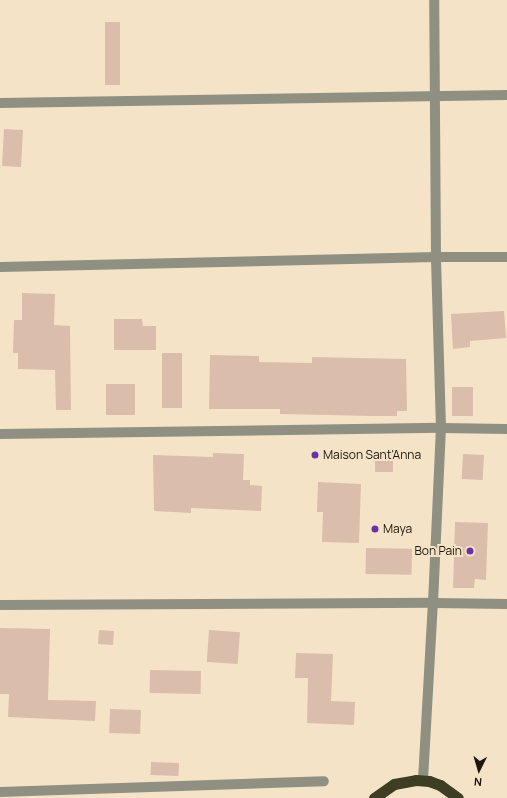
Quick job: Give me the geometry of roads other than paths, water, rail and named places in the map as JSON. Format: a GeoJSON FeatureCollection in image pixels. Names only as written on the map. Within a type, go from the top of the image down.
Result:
{"type":"FeatureCollection","features":[{"type":"Feature","properties":{"kind":"highway"},"geometry":{"type":"LineString","coordinates":[[370,798],[401,782],[423,780],[440,785],[458,797]]}},
{"type":"Feature","properties":{"kind":"street"},"geometry":{"type":"LineString","coordinates":[[423,780],[441,428],[436,257],[436,96],[434,0]]}},
{"type":"Feature","properties":{"kind":"street"},"geometry":{"type":"LineString","coordinates":[[0,103],[507,95]]}},
{"type":"Feature","properties":{"kind":"street"},"geometry":{"type":"LineString","coordinates":[[0,267],[436,257],[507,258]]}},
{"type":"Feature","properties":{"kind":"street"},"geometry":{"type":"LineString","coordinates":[[0,434],[441,428],[507,429]]}},
{"type":"Feature","properties":{"kind":"street"},"geometry":{"type":"LineString","coordinates":[[0,605],[507,604]]}},
{"type":"Feature","properties":{"kind":"street"},"geometry":{"type":"LineString","coordinates":[[0,792],[324,781]]}},
{"type":"Feature","properties":{"kind":"place","name":"Maison Sant'Anna"},"geometry":{"type":"Point","coordinates":[315,455]}},
{"type":"Feature","properties":{"kind":"place","name":"Maya"},"geometry":{"type":"Point","coordinates":[375,529]}},
{"type":"Feature","properties":{"kind":"place","name":"Bon Pain"},"geometry":{"type":"Point","coordinates":[470,551]}}]}
